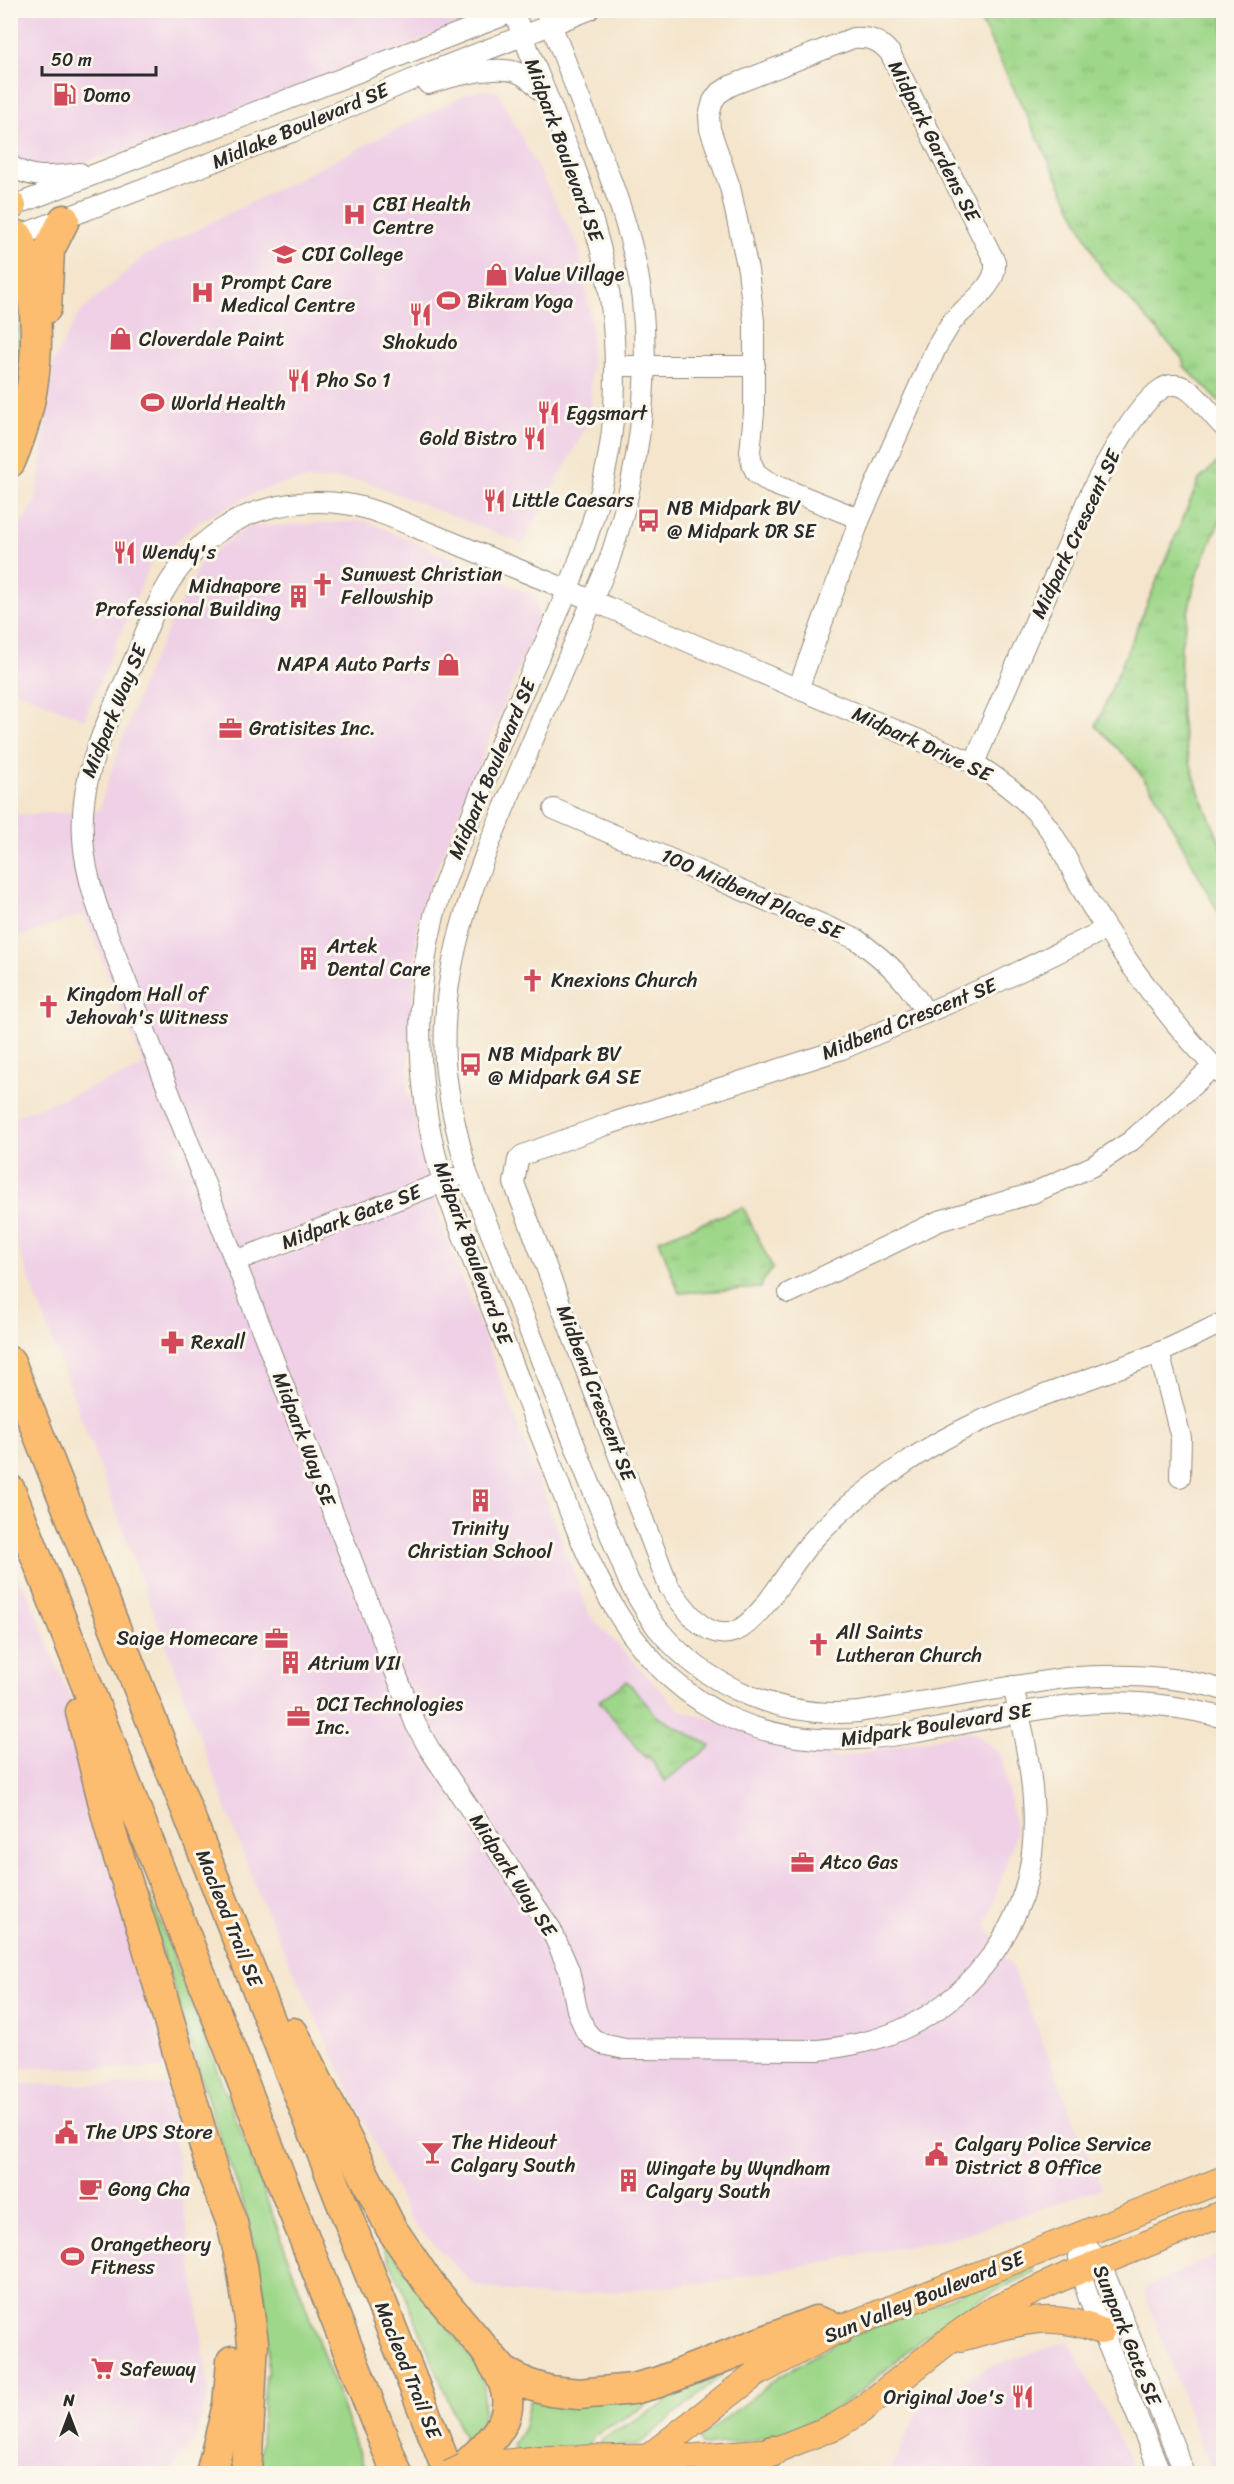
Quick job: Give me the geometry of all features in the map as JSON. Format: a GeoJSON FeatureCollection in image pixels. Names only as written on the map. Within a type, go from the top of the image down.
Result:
{"type":"FeatureCollection","features":[{"type":"Feature","properties":{"kind":"highway"},"geometry":{"type":"LineString","coordinates":[[10,462],[26,418],[38,333],[27,267],[12,219]]}},
{"type":"Feature","properties":{"kind":"highway"},"geometry":{"type":"LineString","coordinates":[[38,333],[45,318],[50,250],[64,220]]}},
{"type":"Feature","properties":{"kind":"highway","name":"Macleod Trail SE"},"geometry":{"type":"LineString","coordinates":[[10,1362],[203,1853],[454,2471]]}},
{"type":"Feature","properties":{"kind":"highway"},"geometry":{"type":"LineString","coordinates":[[10,1490],[397,2474]]}},
{"type":"Feature","properties":{"kind":"highway"},"geometry":{"type":"LineString","coordinates":[[47,1582],[112,1836],[147,1944],[213,2174],[232,2223],[250,2313],[253,2342],[246,2474]]}},
{"type":"Feature","properties":{"kind":"highway"},"geometry":{"type":"LineString","coordinates":[[203,1853],[391,2228],[429,2284],[504,2372],[527,2384],[550,2391],[579,2394],[608,2393],[659,2382],[816,2321],[839,2329]]}},
{"type":"Feature","properties":{"kind":"highway"},"geometry":{"type":"LineString","coordinates":[[211,2474],[228,2405],[233,2356],[228,2268],[213,2174]]}},
{"type":"Feature","properties":{"kind":"highway"},"geometry":{"type":"LineString","coordinates":[[321,2281],[380,2474]]}},
{"type":"Feature","properties":{"kind":"highway"},"geometry":{"type":"LineString","coordinates":[[454,2471],[495,2437],[508,2408],[506,2389],[501,2375],[486,2352]]}},
{"type":"Feature","properties":{"kind":"highway"},"geometry":{"type":"LineString","coordinates":[[717,2474],[773,2451]]}},
{"type":"Feature","properties":{"kind":"main road","name":"Sun Valley Boulevard SE"},"geometry":{"type":"LineString","coordinates":[[639,2465],[754,2375],[839,2329],[1224,2180]]}},
{"type":"Feature","properties":{"kind":"main road","name":"Sun Valley Boulevard SE"},"geometry":{"type":"LineString","coordinates":[[454,2471],[540,2459],[639,2465],[697,2457],[773,2451],[837,2426],[991,2311],[1090,2266],[1224,2213]]}},
{"type":"Feature","properties":{"kind":"main road"},"geometry":{"type":"LineString","coordinates":[[947,2342],[1036,2319],[1072,2321],[1101,2331]]}},
{"type":"Feature","properties":{"kind":"street","name":"Midlake Boulevard SE"},"geometry":{"type":"LineString","coordinates":[[12,219],[64,220],[327,116],[522,35],[548,17],[589,10]]}},
{"type":"Feature","properties":{"kind":"street","name":"Midlake Boulevard SE"},"geometry":{"type":"LineString","coordinates":[[12,219],[107,171],[515,11]]}},
{"type":"Feature","properties":{"kind":"street","name":"Midpark Boulevard SE"},"geometry":{"type":"LineString","coordinates":[[515,11],[522,35],[584,194],[601,247],[611,303],[615,405],[607,465],[585,543],[567,590],[504,733],[462,837],[435,914],[420,1009],[421,1062],[443,1182],[568,1507],[621,1622],[655,1666],[685,1692],[726,1716],[772,1733],[812,1740],[868,1739],[1069,1705],[1112,1703],[1165,1706],[1224,1718]]}},
{"type":"Feature","properties":{"kind":"street","name":"Midpark Boulevard SE"},"geometry":{"type":"LineString","coordinates":[[548,17],[623,214],[642,300],[644,399],[636,463],[621,525],[592,601],[487,848],[461,921],[449,980],[446,1061],[457,1135],[467,1173],[629,1582],[657,1627],[685,1656],[716,1679],[739,1691],[789,1708],[825,1713],[883,1709],[1064,1678],[1134,1676],[1165,1678],[1224,1690]]}},
{"type":"Feature","properties":{"kind":"street","name":"Midpark Gardens SE"},"geometry":{"type":"LineString","coordinates":[[798,689],[860,519],[936,348],[952,323],[989,283],[996,271],[995,262],[890,53],[875,40],[868,38],[853,38],[730,86],[718,94],[710,108],[710,129],[730,187],[748,270],[754,321],[755,366],[750,452],[756,473],[770,483],[860,519]]}},
{"type":"Feature","properties":{"kind":"street"},"geometry":{"type":"LineString","coordinates":[[327,116],[434,82],[502,70],[519,73],[533,82],[548,102]]}},
{"type":"Feature","properties":{"kind":"street"},"geometry":{"type":"LineString","coordinates":[[10,165],[25,174],[43,177],[107,171]]}},
{"type":"Feature","properties":{"kind":"street"},"geometry":{"type":"LineString","coordinates":[[615,366],[755,366]]}},
{"type":"Feature","properties":{"kind":"street","name":"Midpark Crescent SE"},"geometry":{"type":"LineString","coordinates":[[974,763],[1090,494],[1129,425],[1164,387],[1174,385],[1185,388],[1224,428]]}},
{"type":"Feature","properties":{"kind":"street","name":"Midpark Way SE"},"geometry":{"type":"LineString","coordinates":[[567,590],[360,507],[344,504],[303,503],[258,512],[226,527],[210,538],[193,553],[163,594],[90,765],[84,788],[81,818],[83,854],[99,911],[416,1725],[430,1750],[551,1929],[569,1970],[582,2024],[592,2038],[615,2048],[650,2050],[819,2050],[851,2046],[912,2025],[945,2003],[976,1975],[995,1952],[1009,1928],[1028,1877],[1032,1853],[1034,1810],[1013,1686]]}},
{"type":"Feature","properties":{"kind":"street","name":"Midpark Drive SE"},"geometry":{"type":"LineString","coordinates":[[567,590],[974,763],[1008,785],[1051,831],[1092,908],[1128,963],[1219,1072]]}},
{"type":"Feature","properties":{"kind":"street","name":"100 Midbend Place SE"},"geometry":{"type":"LineString","coordinates":[[554,809],[856,939],[895,969],[927,1013]]}},
{"type":"Feature","properties":{"kind":"street","name":"Midbend Crescent SE"},"geometry":{"type":"LineString","coordinates":[[1106,929],[996,983],[842,1049],[603,1126],[523,1155],[518,1160],[514,1183],[669,1587],[706,1630],[733,1632],[749,1624],[809,1544],[827,1524],[846,1507],[921,1452],[1012,1407],[1159,1352],[1224,1322]]}},
{"type":"Feature","properties":{"kind":"street"},"geometry":{"type":"LineString","coordinates":[[789,1293],[939,1221],[1033,1193],[1093,1166],[1131,1141],[1219,1072]]}},
{"type":"Feature","properties":{"kind":"street","name":"Midpark Gate SE"},"geometry":{"type":"LineString","coordinates":[[235,1261],[467,1173]]}},
{"type":"Feature","properties":{"kind":"street"},"geometry":{"type":"LineString","coordinates":[[1159,1352],[1181,1438],[1180,1477]]}},
{"type":"Feature","properties":{"kind":"street","name":"Sunpark Gate SE"},"geometry":{"type":"LineString","coordinates":[[1077,2236],[1185,2474]]}},
{"type":"Feature","properties":{"kind":"street","name":"Sunpark Gate SE"},"geometry":{"type":"LineString","coordinates":[[1090,2266],[1101,2331],[1161,2474]]}},
{"type":"Feature","properties":{"kind":"shaded area"},"geometry":{"type":"Polygon","coordinates":[[[10,11],[480,11],[472,20],[285,94],[129,150],[57,169],[23,165],[11,157],[10,11]]]}},
{"type":"Feature","properties":{"kind":"shaded area"},"geometry":{"type":"Polygon","coordinates":[[[484,90],[498,92],[579,247],[591,321],[591,418],[523,544],[364,481],[303,480],[281,484],[252,494],[200,521],[151,563],[84,719],[11,689],[11,538],[36,502],[54,360],[79,314],[142,257],[469,93],[484,90]]]}},
{"type":"Feature","properties":{"kind":"shaded area"},"geometry":{"type":"Polygon","coordinates":[[[366,521],[537,597],[538,620],[418,914],[407,1089],[441,1223],[590,1616],[680,1710],[838,1758],[972,1731],[1001,1754],[1016,1834],[986,1926],[1012,1966],[1102,2188],[957,2237],[716,2282],[550,2297],[475,2286],[410,2220],[258,1894],[11,1229],[11,1118],[144,1067],[84,914],[11,940],[11,815],[99,811],[144,678],[202,560],[247,527],[366,521]]]}},
{"type":"Feature","properties":{"kind":"shaded area"},"geometry":{"type":"Polygon","coordinates":[[[10,1567],[29,1594],[213,2068],[11,2068],[10,1567]]]}},
{"type":"Feature","properties":{"kind":"shaded area"},"geometry":{"type":"Polygon","coordinates":[[[11,2084],[167,2085],[209,2390],[194,2442],[168,2473],[11,2473],[11,2084]]]}},
{"type":"Feature","properties":{"kind":"shaded area"},"geometry":{"type":"Polygon","coordinates":[[[1223,2252],[1224,2473],[1215,2474],[1204,2453],[1143,2289],[1223,2252]]]}},
{"type":"Feature","properties":{"kind":"shaded area"},"geometry":{"type":"Polygon","coordinates":[[[1069,2341],[1137,2473],[888,2473],[921,2406],[991,2366],[1069,2341]]]}},
{"type":"Feature","properties":{"kind":"green space"},"geometry":{"type":"Polygon","coordinates":[[[976,11],[1223,11],[1223,405],[1184,366],[1182,358],[1101,268],[976,11]]]}},
{"type":"Feature","properties":{"kind":"green space"},"geometry":{"type":"Polygon","coordinates":[[[11,265],[16,287],[19,362],[11,422],[11,265]]]}},
{"type":"Feature","properties":{"kind":"green space"},"geometry":{"type":"Polygon","coordinates":[[[1223,457],[1223,513],[1196,577],[1181,646],[1180,689],[1181,718],[1187,752],[1199,792],[1223,850],[1223,921],[1155,794],[1133,764],[1096,726],[1199,480],[1223,457]]]}},
{"type":"Feature","properties":{"kind":"green space"},"geometry":{"type":"Polygon","coordinates":[[[743,1207],[773,1269],[763,1281],[761,1288],[679,1293],[659,1240],[743,1207]]]}},
{"type":"Feature","properties":{"kind":"green space"},"geometry":{"type":"Polygon","coordinates":[[[627,1681],[658,1717],[711,1746],[665,1781],[648,1755],[646,1758],[599,1701],[627,1681]]]}},
{"type":"Feature","properties":{"kind":"green space"},"geometry":{"type":"Polygon","coordinates":[[[150,1896],[272,2213],[366,2473],[261,2473],[265,2375],[267,2375],[269,2354],[263,2285],[241,2196],[221,2141],[145,1897],[150,1896]]]}},
{"type":"Feature","properties":{"kind":"green space"},"geometry":{"type":"Polygon","coordinates":[[[382,2239],[478,2367],[484,2387],[482,2435],[467,2446],[404,2292],[380,2240],[382,2239]]]}},
{"type":"Feature","properties":{"kind":"green space"},"geometry":{"type":"Polygon","coordinates":[[[1032,2265],[1034,2273],[962,2310],[923,2338],[853,2397],[822,2417],[793,2430],[767,2437],[702,2446],[700,2438],[780,2376],[833,2344],[1032,2265]]]}},
{"type":"Feature","properties":{"kind":"green space"},"geometry":{"type":"Polygon","coordinates":[[[721,2366],[724,2373],[638,2445],[603,2448],[600,2445],[602,2439],[609,2434],[663,2405],[668,2397],[666,2390],[721,2366]]]}},
{"type":"Feature","properties":{"kind":"green space"},"geometry":{"type":"Polygon","coordinates":[[[660,2395],[658,2399],[594,2435],[587,2448],[517,2452],[513,2445],[524,2427],[529,2402],[536,2398],[660,2395]]]}},
{"type":"Feature","properties":{"kind":"place","name":"Domo"},"geometry":{"type":"Point","coordinates":[65,95]}},
{"type":"Feature","properties":{"kind":"place","name":"CBI Health Centre"},"geometry":{"type":"Point","coordinates":[355,215]}},
{"type":"Feature","properties":{"kind":"place","name":"CDI College"},"geometry":{"type":"Point","coordinates":[284,254]}},
{"type":"Feature","properties":{"kind":"place","name":"Value Village"},"geometry":{"type":"Point","coordinates":[496,274]}},
{"type":"Feature","properties":{"kind":"place","name":"Prompt Care Medical Centre"},"geometry":{"type":"Point","coordinates":[203,293]}},
{"type":"Feature","properties":{"kind":"place","name":"Bikram Yoga"},"geometry":{"type":"Point","coordinates":[449,301]}},
{"type":"Feature","properties":{"kind":"place","name":"Shokudo"},"geometry":{"type":"Point","coordinates":[420,315]}},
{"type":"Feature","properties":{"kind":"place","name":"Cloverdale Paint"},"geometry":{"type":"Point","coordinates":[121,339]}},
{"type":"Feature","properties":{"kind":"place","name":"Pho So 1"},"geometry":{"type":"Point","coordinates":[298,380]}},
{"type":"Feature","properties":{"kind":"place","name":"World Health"},"geometry":{"type":"Point","coordinates":[153,403]}},
{"type":"Feature","properties":{"kind":"place","name":"Eggsmart"},"geometry":{"type":"Point","coordinates":[548,413]}},
{"type":"Feature","properties":{"kind":"place","name":"Gold Bistro"},"geometry":{"type":"Point","coordinates":[535,438]}},
{"type":"Feature","properties":{"kind":"place","name":"Little Caesars"},"geometry":{"type":"Point","coordinates":[494,500]}},
{"type":"Feature","properties":{"kind":"place","name":"NB Midpark BV @ Midpark DR SE"},"geometry":{"type":"Point","coordinates":[649,520]}},
{"type":"Feature","properties":{"kind":"place","name":"Wendy's"},"geometry":{"type":"Point","coordinates":[124,552]}},
{"type":"Feature","properties":{"kind":"place","name":"Sunwest Christian Fellowship"},"geometry":{"type":"Point","coordinates":[323,585]}},
{"type":"Feature","properties":{"kind":"place","name":"Midnapore Professional Building"},"geometry":{"type":"Point","coordinates":[299,597]}},
{"type":"Feature","properties":{"kind":"place","name":"NAPA Auto Parts"},"geometry":{"type":"Point","coordinates":[448,664]}},
{"type":"Feature","properties":{"kind":"place","name":"Gratisites Inc."},"geometry":{"type":"Point","coordinates":[231,728]}},
{"type":"Feature","properties":{"kind":"place","name":"Artek Dental Care"},"geometry":{"type":"Point","coordinates":[309,958]}},
{"type":"Feature","properties":{"kind":"place","name":"Knexions Church"},"geometry":{"type":"Point","coordinates":[533,980]}},
{"type":"Feature","properties":{"kind":"place","name":"Kingdom Hall of Jehovah's Witness"},"geometry":{"type":"Point","coordinates":[49,1006]}},
{"type":"Feature","properties":{"kind":"place","name":"NB Midpark BV @ Midpark GA SE"},"geometry":{"type":"Point","coordinates":[470,1065]}},
{"type":"Feature","properties":{"kind":"place","name":"Rexall"},"geometry":{"type":"Point","coordinates":[173,1342]}},
{"type":"Feature","properties":{"kind":"place","name":"Trinity Christian School"},"geometry":{"type":"Point","coordinates":[480,1501]}},
{"type":"Feature","properties":{"kind":"place","name":"Saige Homecare"},"geometry":{"type":"Point","coordinates":[276,1638]}},
{"type":"Feature","properties":{"kind":"place","name":"All Saints Lutheran Church"},"geometry":{"type":"Point","coordinates":[818,1644]}},
{"type":"Feature","properties":{"kind":"place","name":"Atrium VII"},"geometry":{"type":"Point","coordinates":[290,1663]}},
{"type":"Feature","properties":{"kind":"place","name":"DCI Technologies Inc."},"geometry":{"type":"Point","coordinates":[298,1716]}},
{"type":"Feature","properties":{"kind":"place","name":"Atco Gas"},"geometry":{"type":"Point","coordinates":[802,1862]}},
{"type":"Feature","properties":{"kind":"place","name":"The UPS Store"},"geometry":{"type":"Point","coordinates":[67,2132]}},
{"type":"Feature","properties":{"kind":"place","name":"The Hideout Calgary South"},"geometry":{"type":"Point","coordinates":[433,2153]}},
{"type":"Feature","properties":{"kind":"place","name":"Calgary Police Service District 8 Office"},"geometry":{"type":"Point","coordinates":[937,2155]}},
{"type":"Feature","properties":{"kind":"place","name":"Wingate by Wyndham Calgary South"},"geometry":{"type":"Point","coordinates":[628,2180]}},
{"type":"Feature","properties":{"kind":"place","name":"Gong Cha"},"geometry":{"type":"Point","coordinates":[90,2189]}},
{"type":"Feature","properties":{"kind":"place","name":"Orangetheory Fitness"},"geometry":{"type":"Point","coordinates":[73,2256]}},
{"type":"Feature","properties":{"kind":"place","name":"Safeway"},"geometry":{"type":"Point","coordinates":[102,2369]}},
{"type":"Feature","properties":{"kind":"place","name":"Original Joe's"},"geometry":{"type":"Point","coordinates":[1022,2397]}}]}
